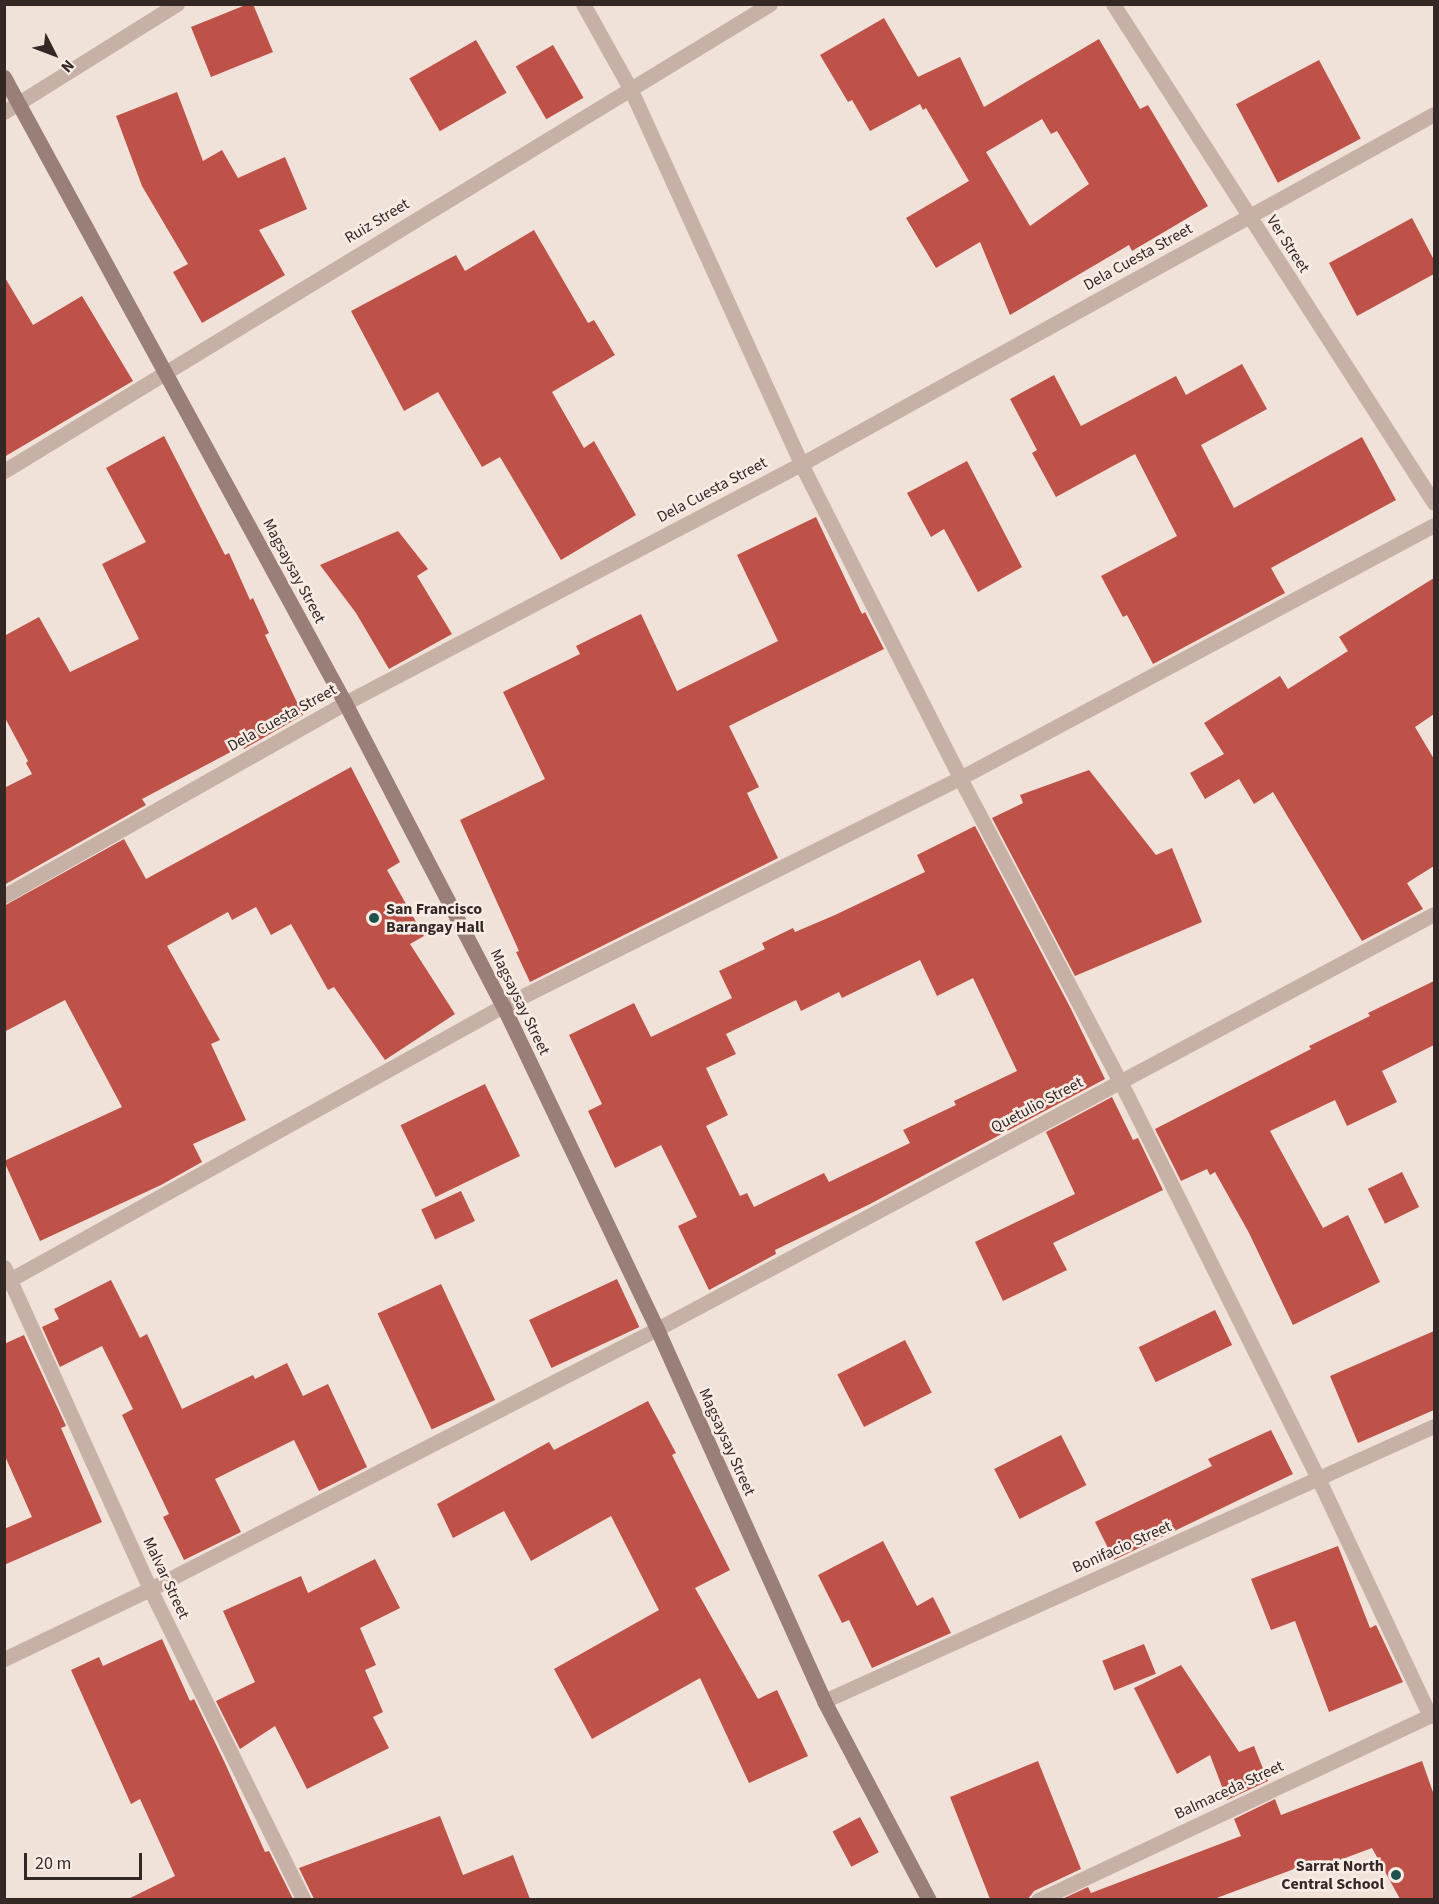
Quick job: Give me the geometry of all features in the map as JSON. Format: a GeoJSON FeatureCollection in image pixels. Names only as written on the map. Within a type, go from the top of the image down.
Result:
{"type":"FeatureCollection","features":[{"type":"Feature","properties":{"kind":"main road","name":"Magsaysay Street"},"geometry":{"type":"LineString","coordinates":[[4,77],[345,704],[503,1006],[657,1329],[824,1701],[929,1899]]}},
{"type":"Feature","properties":{"kind":"street"},"geometry":{"type":"LineString","coordinates":[[4,112],[177,4]]}},
{"type":"Feature","properties":{"kind":"street"},"geometry":{"type":"LineString","coordinates":[[583,4],[630,88],[801,464],[960,778],[1120,1081],[1318,1478],[1432,1715]]}},
{"type":"Feature","properties":{"kind":"street","name":"Ruiz Street"},"geometry":{"type":"LineString","coordinates":[[4,471],[165,370],[770,4]]}},
{"type":"Feature","properties":{"kind":"street","name":"Ver Street"},"geometry":{"type":"LineString","coordinates":[[1113,4],[1434,503]]}},
{"type":"Feature","properties":{"kind":"street","name":"Dela Cuesta Street"},"geometry":{"type":"LineString","coordinates":[[4,896],[345,704],[801,464],[1434,114]]}},
{"type":"Feature","properties":{"kind":"street"},"geometry":{"type":"LineString","coordinates":[[7,1277],[503,1006],[960,778],[1434,525]]}},
{"type":"Feature","properties":{"kind":"street","name":"Quetulio Street"},"geometry":{"type":"LineString","coordinates":[[4,1659],[150,1589],[657,1329],[1434,914]]}},
{"type":"Feature","properties":{"kind":"street","name":"Malvar Street"},"geometry":{"type":"LineString","coordinates":[[7,1277],[150,1589],[304,1899]]}},
{"type":"Feature","properties":{"kind":"street","name":"Bonifacio Street"},"geometry":{"type":"LineString","coordinates":[[824,1701],[1434,1426]]}},
{"type":"Feature","properties":{"kind":"street","name":"Balmaceda Street"},"geometry":{"type":"LineString","coordinates":[[1038,1899],[1432,1715]]}},
{"type":"Feature","properties":{"kind":"building"},"geometry":{"type":"Polygon","coordinates":[[[253,4],[273,52],[211,77],[191,27],[253,4]]]}},
{"type":"Feature","properties":{"kind":"building"},"geometry":{"type":"Polygon","coordinates":[[[884,18],[918,77],[960,57],[984,107],[1099,39],[1140,109],[1148,105],[1208,206],[1132,251],[1129,245],[1010,315],[980,242],[936,268],[906,218],[969,181],[926,108],[923,110],[920,104],[870,131],[852,100],[848,102],[820,55],[884,18]],[[1042,119],[986,152],[1030,226],[1089,184],[1057,131],[1051,134],[1042,119]]]}},
{"type":"Feature","properties":{"kind":"building"},"geometry":{"type":"Polygon","coordinates":[[[476,40],[506,93],[440,131],[409,78],[476,40]]]}},
{"type":"Feature","properties":{"kind":"building"},"geometry":{"type":"Polygon","coordinates":[[[553,45],[584,98],[546,119],[516,66],[553,45]]]}},
{"type":"Feature","properties":{"kind":"building"},"geometry":{"type":"Polygon","coordinates":[[[1319,60],[1361,139],[1278,183],[1236,104],[1319,60]]]}},
{"type":"Feature","properties":{"kind":"building"},"geometry":{"type":"Polygon","coordinates":[[[177,92],[203,161],[222,150],[238,178],[285,157],[307,209],[259,230],[285,275],[202,323],[173,272],[188,264],[142,186],[116,116],[177,92]]]}},
{"type":"Feature","properties":{"kind":"building"},"geometry":{"type":"Polygon","coordinates":[[[1412,218],[1434,260],[1434,274],[1357,316],[1329,263],[1412,218]]]}},
{"type":"Feature","properties":{"kind":"building"},"geometry":{"type":"Polygon","coordinates":[[[534,230],[588,323],[594,320],[615,355],[552,392],[584,448],[594,441],[636,515],[561,560],[500,457],[482,467],[438,392],[404,411],[351,311],[456,255],[465,271],[534,230]]]}},
{"type":"Feature","properties":{"kind":"building"},"geometry":{"type":"Polygon","coordinates":[[[4,276],[33,325],[82,296],[133,381],[4,457],[4,276]]]}},
{"type":"Feature","properties":{"kind":"building"},"geometry":{"type":"Polygon","coordinates":[[[1242,364],[1267,409],[1201,445],[1234,508],[1362,437],[1396,500],[1271,568],[1285,593],[1153,664],[1127,615],[1123,617],[1101,576],[1177,536],[1135,454],[1056,497],[1032,453],[1037,450],[1010,399],[1054,375],[1081,426],[1176,376],[1186,395],[1242,364]]]}},
{"type":"Feature","properties":{"kind":"building"},"geometry":{"type":"Polygon","coordinates":[[[164,436],[225,555],[229,553],[250,600],[253,598],[269,633],[265,635],[303,715],[244,749],[242,746],[142,799],[146,805],[4,885],[4,788],[32,774],[26,763],[28,761],[4,716],[4,636],[39,617],[70,672],[139,639],[102,564],[146,542],[106,468],[164,436]]]}},
{"type":"Feature","properties":{"kind":"building"},"geometry":{"type":"Polygon","coordinates":[[[967,461],[1022,567],[978,592],[944,529],[931,537],[907,493],[967,461]]]}},
{"type":"Feature","properties":{"kind":"building"},"geometry":{"type":"Polygon","coordinates":[[[816,517],[862,614],[865,612],[884,649],[729,726],[759,787],[747,793],[778,858],[530,982],[516,952],[519,951],[460,820],[545,779],[503,692],[580,654],[576,646],[641,614],[677,691],[778,641],[737,555],[816,517]]]}},
{"type":"Feature","properties":{"kind":"building"},"geometry":{"type":"Polygon","coordinates":[[[398,531],[428,569],[417,576],[452,634],[389,669],[356,613],[320,565],[398,531]]]}},
{"type":"Feature","properties":{"kind":"building"},"geometry":{"type":"Polygon","coordinates":[[[1434,578],[1434,714],[1415,727],[1434,759],[1434,866],[1407,883],[1423,909],[1362,941],[1273,792],[1254,804],[1239,779],[1205,799],[1190,773],[1224,754],[1204,723],[1280,676],[1288,689],[1348,651],[1339,637],[1434,578]]]}},
{"type":"Feature","properties":{"kind":"building"},"geometry":{"type":"Polygon","coordinates":[[[351,767],[400,862],[387,870],[424,936],[410,944],[455,1014],[385,1060],[334,987],[328,990],[291,924],[271,935],[256,907],[232,920],[228,912],[167,946],[220,1040],[211,1044],[246,1120],[193,1144],[202,1162],[161,1185],[40,1241],[4,1161],[122,1107],[65,1000],[4,1032],[4,906],[124,839],[146,879],[351,767]]]}},
{"type":"Feature","properties":{"kind":"building"},"geometry":{"type":"Polygon","coordinates":[[[1089,770],[1156,855],[1172,848],[1202,922],[1075,976],[992,818],[1023,803],[1020,795],[1089,770]]]}},
{"type":"Feature","properties":{"kind":"building"},"geometry":{"type":"Polygon","coordinates":[[[975,826],[1105,1079],[870,1204],[775,1250],[776,1254],[709,1290],[678,1226],[697,1217],[661,1145],[615,1168],[588,1111],[602,1104],[569,1035],[634,1003],[651,1037],[732,998],[719,971],[765,949],[762,943],[793,928],[795,932],[925,872],[917,855],[975,826]],[[920,960],[842,998],[839,992],[801,1011],[796,1000],[726,1034],[736,1054],[706,1068],[728,1115],[706,1126],[740,1196],[747,1193],[754,1207],[824,1173],[829,1182],[910,1143],[903,1130],[956,1105],[954,1101],[1017,1071],[973,978],[937,996],[920,960]]]}},
{"type":"Feature","properties":{"kind":"building"},"geometry":{"type":"Polygon","coordinates":[[[1434,981],[1434,1045],[1382,1071],[1397,1102],[1347,1126],[1335,1100],[1270,1131],[1323,1228],[1348,1215],[1380,1282],[1293,1325],[1249,1233],[1215,1172],[1210,1175],[1207,1169],[1181,1181],[1155,1129],[1311,1049],[1309,1046],[1370,1016],[1368,1013],[1434,981]]]}},
{"type":"Feature","properties":{"kind":"building"},"geometry":{"type":"Polygon","coordinates":[[[485,1084],[520,1156],[436,1197],[401,1125],[485,1084]]]}},
{"type":"Feature","properties":{"kind":"building"},"geometry":{"type":"Polygon","coordinates":[[[1112,1097],[1133,1140],[1138,1138],[1163,1190],[1053,1243],[1067,1270],[1003,1301],[975,1242],[1075,1194],[1046,1132],[1112,1097]]]}},
{"type":"Feature","properties":{"kind":"building"},"geometry":{"type":"Polygon","coordinates":[[[1402,1172],[1419,1207],[1385,1224],[1368,1189],[1402,1172]]]}},
{"type":"Feature","properties":{"kind":"building"},"geometry":{"type":"Polygon","coordinates":[[[461,1191],[475,1221],[435,1240],[421,1210],[461,1191]]]}},
{"type":"Feature","properties":{"kind":"building"},"geometry":{"type":"Polygon","coordinates":[[[617,1279],[639,1327],[551,1368],[529,1320],[617,1279]]]}},
{"type":"Feature","properties":{"kind":"building"},"geometry":{"type":"Polygon","coordinates":[[[111,1280],[140,1338],[147,1334],[182,1409],[253,1375],[255,1379],[287,1363],[303,1396],[328,1384],[367,1467],[319,1491],[294,1440],[215,1479],[241,1532],[184,1560],[163,1517],[169,1514],[122,1415],[133,1409],[102,1346],[60,1367],[42,1327],[59,1319],[54,1309],[111,1280]]]}},
{"type":"Feature","properties":{"kind":"building"},"geometry":{"type":"Polygon","coordinates":[[[441,1284],[495,1400],[432,1430],[378,1314],[441,1284]]]}},
{"type":"Feature","properties":{"kind":"building"},"geometry":{"type":"Polygon","coordinates":[[[1215,1310],[1232,1345],[1156,1382],[1139,1347],[1215,1310]]]}},
{"type":"Feature","properties":{"kind":"building"},"geometry":{"type":"Polygon","coordinates":[[[1434,1331],[1434,1410],[1358,1443],[1330,1376],[1434,1331]]]}},
{"type":"Feature","properties":{"kind":"building"},"geometry":{"type":"Polygon","coordinates":[[[24,1335],[66,1426],[61,1428],[102,1522],[4,1565],[4,1529],[32,1517],[4,1454],[4,1344],[24,1335]]]}},
{"type":"Feature","properties":{"kind":"building"},"geometry":{"type":"Polygon","coordinates":[[[905,1340],[932,1393],[864,1427],[837,1375],[905,1340]]]}},
{"type":"Feature","properties":{"kind":"building"},"geometry":{"type":"Polygon","coordinates":[[[648,1401],[676,1453],[672,1455],[730,1570],[695,1588],[758,1699],[777,1690],[808,1756],[749,1783],[700,1678],[592,1739],[554,1669],[659,1610],[611,1516],[531,1561],[504,1511],[453,1538],[437,1504],[549,1442],[554,1450],[648,1401]]]}},
{"type":"Feature","properties":{"kind":"building"},"geometry":{"type":"Polygon","coordinates":[[[1271,1430],[1293,1474],[1114,1560],[1095,1522],[1212,1466],[1208,1459],[1271,1430]]]}},
{"type":"Feature","properties":{"kind":"building"},"geometry":{"type":"Polygon","coordinates":[[[1061,1435],[1086,1485],[1020,1519],[994,1469],[1061,1435]]]}},
{"type":"Feature","properties":{"kind":"building"},"geometry":{"type":"Polygon","coordinates":[[[883,1541],[917,1606],[933,1597],[951,1633],[872,1668],[849,1620],[842,1623],[818,1575],[883,1541]]]}},
{"type":"Feature","properties":{"kind":"building"},"geometry":{"type":"Polygon","coordinates":[[[1338,1546],[1370,1628],[1376,1625],[1403,1682],[1329,1712],[1295,1621],[1271,1630],[1251,1579],[1338,1546]]]}},
{"type":"Feature","properties":{"kind":"building"},"geometry":{"type":"Polygon","coordinates":[[[375,1559],[400,1608],[360,1628],[376,1665],[365,1670],[383,1712],[373,1717],[389,1748],[307,1789],[275,1726],[240,1749],[216,1701],[255,1682],[223,1611],[301,1576],[308,1593],[375,1559]]]}},
{"type":"Feature","properties":{"kind":"building"},"geometry":{"type":"Polygon","coordinates":[[[162,1639],[190,1701],[194,1699],[224,1761],[265,1852],[269,1851],[293,1899],[128,1899],[175,1876],[140,1799],[131,1804],[71,1670],[99,1657],[103,1666],[162,1639]]]}},
{"type":"Feature","properties":{"kind":"building"},"geometry":{"type":"Polygon","coordinates":[[[1144,1644],[1156,1674],[1114,1691],[1102,1661],[1144,1644]]]}},
{"type":"Feature","properties":{"kind":"building"},"geometry":{"type":"Polygon","coordinates":[[[1181,1665],[1239,1752],[1254,1746],[1268,1781],[1227,1800],[1210,1755],[1177,1774],[1134,1688],[1181,1665]]]}},
{"type":"Feature","properties":{"kind":"building"},"geometry":{"type":"Polygon","coordinates":[[[1038,1761],[1081,1869],[1034,1891],[1028,1899],[990,1899],[950,1797],[1038,1761]]]}},
{"type":"Feature","properties":{"kind":"building"},"geometry":{"type":"Polygon","coordinates":[[[1422,1761],[1434,1795],[1434,1899],[1400,1899],[1372,1848],[1321,1867],[1318,1860],[1214,1899],[1062,1899],[1088,1887],[1091,1893],[1241,1836],[1234,1819],[1275,1799],[1281,1815],[1422,1761]]]}},
{"type":"Feature","properties":{"kind":"building"},"geometry":{"type":"Polygon","coordinates":[[[440,1816],[463,1875],[513,1855],[530,1899],[314,1899],[299,1868],[440,1816]]]}},
{"type":"Feature","properties":{"kind":"building"},"geometry":{"type":"Polygon","coordinates":[[[860,1817],[879,1852],[851,1867],[833,1832],[860,1817]]]}},
{"type":"Feature","properties":{"kind":"place","name":"San Francisco Barangay Hall"},"geometry":{"type":"Point","coordinates":[374,918]}},
{"type":"Feature","properties":{"kind":"place","name":"Sarrat North Central School"},"geometry":{"type":"Point","coordinates":[1396,1875]}}]}
